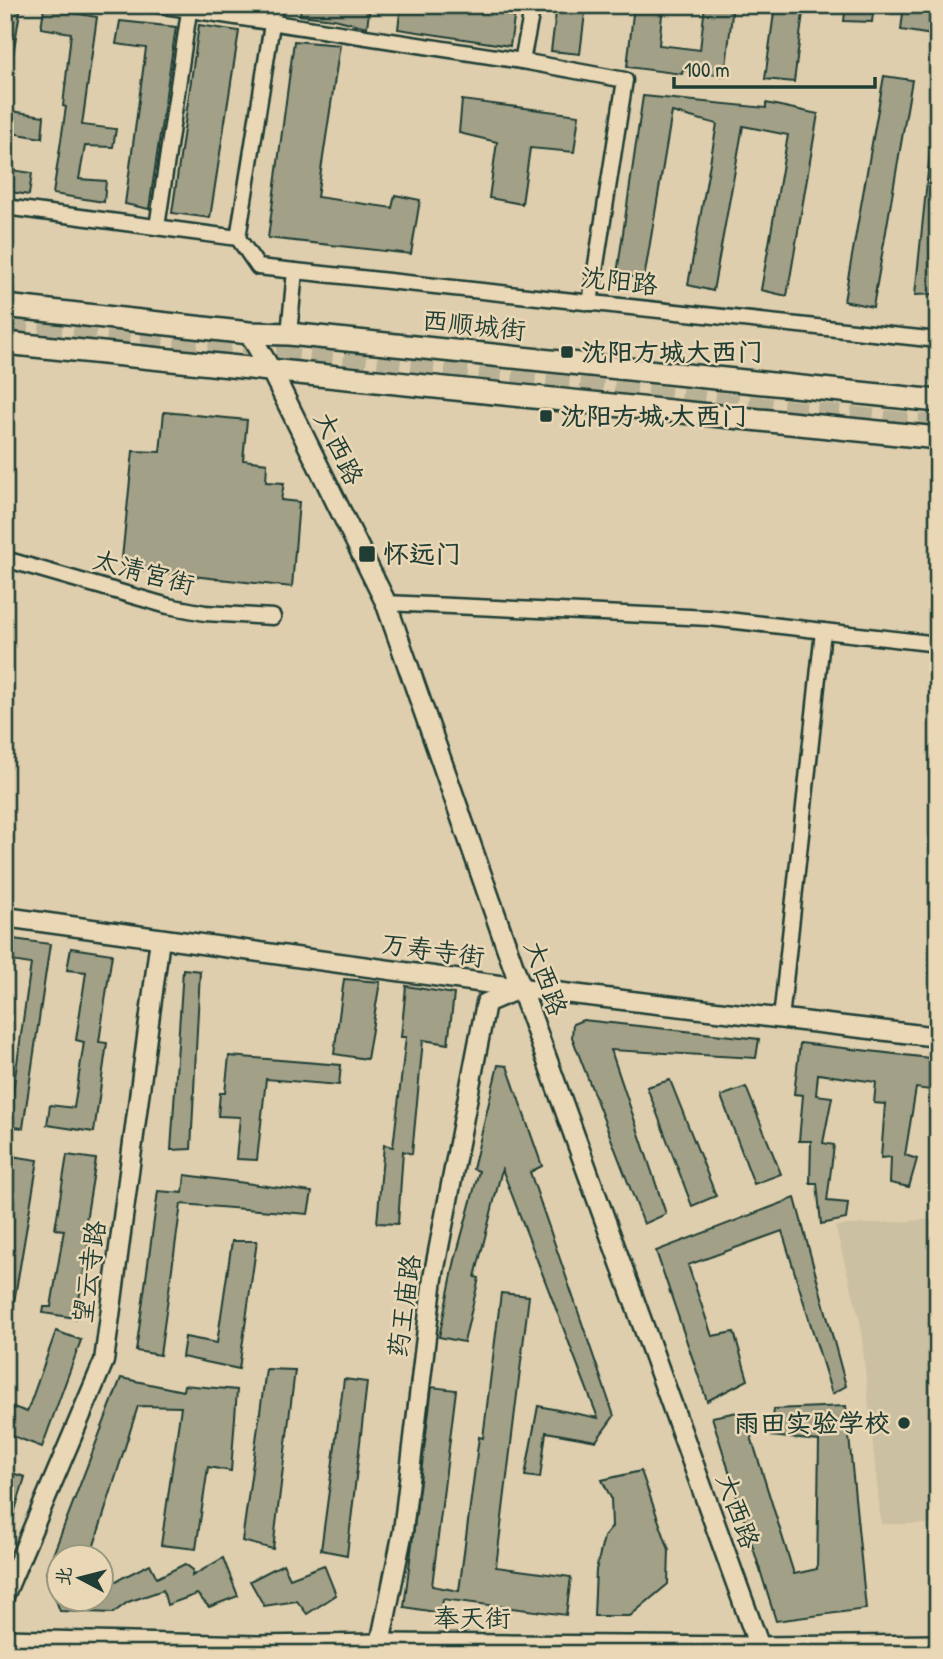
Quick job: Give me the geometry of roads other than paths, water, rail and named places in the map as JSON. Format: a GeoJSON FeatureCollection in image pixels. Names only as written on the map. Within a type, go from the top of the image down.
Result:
{"type":"FeatureCollection","features":[{"type":"Feature","properties":{"kind":"main road","name":"西顺城街"},"geometry":{"type":"LineString","coordinates":[[5,306],[249,333],[289,334],[938,401]]}},
{"type":"Feature","properties":{"kind":"main road","name":"大西路"},"geometry":{"type":"LineString","coordinates":[[249,333],[272,372],[386,603],[521,988],[761,1650]]}},
{"type":"Feature","properties":{"kind":"main road"},"geometry":{"type":"LineString","coordinates":[[5,343],[938,438]]}},
{"type":"Feature","properties":{"kind":"main road","name":"奉天街"},"geometry":{"type":"LineString","coordinates":[[5,1640],[378,1649],[761,1650],[938,1645]]}},
{"type":"Feature","properties":{"kind":"street"},"geometry":{"type":"LineString","coordinates":[[158,5],[522,61],[625,80],[590,303]]}},
{"type":"Feature","properties":{"kind":"street"},"geometry":{"type":"LineString","coordinates":[[5,207],[238,238],[275,5]]}},
{"type":"Feature","properties":{"kind":"street"},"geometry":{"type":"LineString","coordinates":[[522,61],[533,5]]}},
{"type":"Feature","properties":{"kind":"street"},"geometry":{"type":"LineString","coordinates":[[157,226],[190,8]]}},
{"type":"Feature","properties":{"kind":"street","name":"沈阳路"},"geometry":{"type":"LineString","coordinates":[[238,238],[258,267],[938,340]]}},
{"type":"Feature","properties":{"kind":"street"},"geometry":{"type":"LineString","coordinates":[[289,334],[295,271]]}},
{"type":"Feature","properties":{"kind":"street","name":"太清宫街"},"geometry":{"type":"LineString","coordinates":[[5,559],[168,606],[205,613],[273,617]]}},
{"type":"Feature","properties":{"kind":"street"},"geometry":{"type":"LineString","coordinates":[[386,603],[710,618],[938,644]]}},
{"type":"Feature","properties":{"kind":"street"},"geometry":{"type":"LineString","coordinates":[[781,1019],[823,631]]}},
{"type":"Feature","properties":{"kind":"street","name":"万寿寺街"},"geometry":{"type":"LineString","coordinates":[[5,917],[521,988],[938,1037]]}},
{"type":"Feature","properties":{"kind":"street","name":"望云寺路"},"geometry":{"type":"LineString","coordinates":[[5,1594],[104,1361],[160,939]]}},
{"type":"Feature","properties":{"kind":"street","name":"药王庙路"},"geometry":{"type":"LineString","coordinates":[[378,1649],[403,1531],[433,1278],[486,1003],[521,988]]}},
{"type":"Feature","properties":{"kind":"tunnel"},"geometry":{"type":"LineString","coordinates":[[5,328],[938,427]]}},
{"type":"Feature","properties":{"kind":"place","name":"沈阳方城大西门"},"geometry":{"type":"Point","coordinates":[567,352]}},
{"type":"Feature","properties":{"kind":"place","name":"沈阳方城·大西门"},"geometry":{"type":"Point","coordinates":[546,416]}},
{"type":"Feature","properties":{"kind":"place","name":"怀远门"},"geometry":{"type":"Point","coordinates":[367,554]}},
{"type":"Feature","properties":{"kind":"place","name":"雨田实验学校"},"geometry":{"type":"Point","coordinates":[904,1423]}}]}
